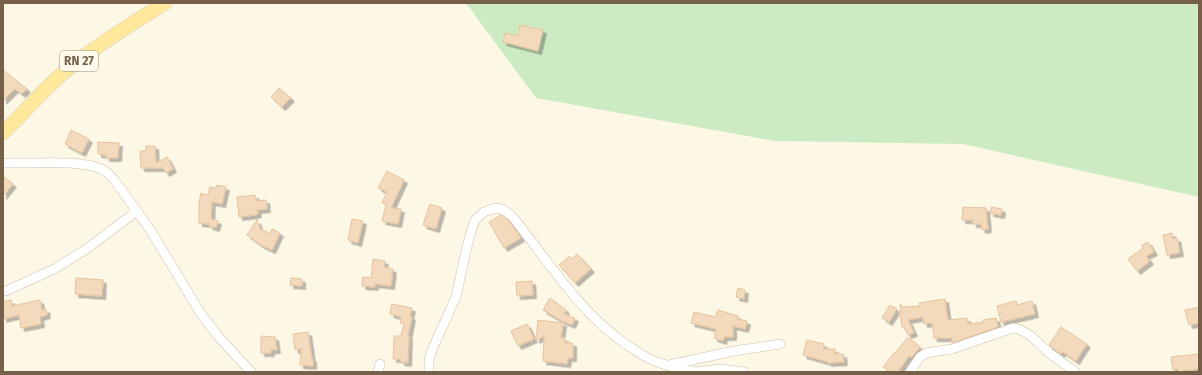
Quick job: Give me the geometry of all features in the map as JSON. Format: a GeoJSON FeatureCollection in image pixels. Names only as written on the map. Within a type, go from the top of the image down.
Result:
{"type":"FeatureCollection","features":[{"type":"Feature","properties":{"kind":"main road","name":"RN 27"},"geometry":{"type":"LineString","coordinates":[[3,133],[61,75],[88,53],[165,3]]}},
{"type":"Feature","properties":{"kind":"street"},"geometry":{"type":"LineString","coordinates":[[3,163],[83,164],[102,169],[115,181],[136,211],[172,265],[201,314],[217,335],[251,372]]}},
{"type":"Feature","properties":{"kind":"street"},"geometry":{"type":"LineString","coordinates":[[429,372],[429,360],[432,350],[456,297],[472,228],[479,216],[488,209],[495,208],[502,209],[512,216],[568,290],[601,325],[640,354],[666,365],[697,372],[720,369],[744,372]]}},
{"type":"Feature","properties":{"kind":"street"},"geometry":{"type":"LineString","coordinates":[[6,291],[54,269],[85,250],[136,211]]}},
{"type":"Feature","properties":{"kind":"street"},"geometry":{"type":"LineString","coordinates":[[910,372],[920,357],[926,353],[952,349],[1013,328],[1020,329],[1029,334],[1048,352],[1075,372]]}},
{"type":"Feature","properties":{"kind":"street"},"geometry":{"type":"LineString","coordinates":[[666,365],[734,351],[780,344]]}},
{"type":"Feature","properties":{"kind":"green space"},"geometry":{"type":"Polygon","coordinates":[[[466,3],[1199,3],[1199,197],[963,144],[775,141],[536,98],[466,3]]]}},
{"type":"Feature","properties":{"kind":"building"},"geometry":{"type":"Polygon","coordinates":[[[520,25],[543,30],[538,51],[503,42],[505,33],[518,36],[520,25]]]}},
{"type":"Feature","properties":{"kind":"building"},"geometry":{"type":"Polygon","coordinates":[[[3,70],[27,89],[22,94],[15,89],[3,101],[3,70]]]}},
{"type":"Feature","properties":{"kind":"building"},"geometry":{"type":"Polygon","coordinates":[[[279,88],[291,98],[282,107],[271,97],[279,88]]]}},
{"type":"Feature","properties":{"kind":"building"},"geometry":{"type":"Polygon","coordinates":[[[71,130],[89,139],[82,153],[65,144],[71,130]]]}},
{"type":"Feature","properties":{"kind":"building"},"geometry":{"type":"Polygon","coordinates":[[[98,142],[119,143],[118,158],[106,158],[106,155],[98,154],[98,142]]]}},
{"type":"Feature","properties":{"kind":"building"},"geometry":{"type":"Polygon","coordinates":[[[146,146],[155,146],[156,163],[167,157],[173,169],[166,173],[163,168],[141,168],[140,151],[146,151],[146,146]]]}},
{"type":"Feature","properties":{"kind":"building"},"geometry":{"type":"Polygon","coordinates":[[[387,171],[404,180],[391,208],[401,209],[398,224],[382,221],[386,204],[382,203],[387,192],[378,188],[387,171]]]}},
{"type":"Feature","properties":{"kind":"building"},"geometry":{"type":"Polygon","coordinates":[[[3,176],[13,184],[3,196],[3,176]]]}},
{"type":"Feature","properties":{"kind":"building"},"geometry":{"type":"Polygon","coordinates":[[[217,185],[226,187],[222,204],[212,202],[211,219],[218,221],[216,228],[209,226],[210,224],[199,223],[199,203],[201,193],[208,195],[210,187],[216,188],[217,185]]]}},
{"type":"Feature","properties":{"kind":"building"},"geometry":{"type":"Polygon","coordinates":[[[255,195],[256,201],[266,200],[267,209],[257,210],[258,214],[255,215],[239,217],[237,197],[255,195]]]}},
{"type":"Feature","properties":{"kind":"building"},"geometry":{"type":"Polygon","coordinates":[[[430,204],[442,208],[436,229],[423,225],[430,204]]]}},
{"type":"Feature","properties":{"kind":"building"},"geometry":{"type":"Polygon","coordinates":[[[963,207],[986,208],[988,229],[982,230],[981,224],[973,224],[973,220],[962,220],[963,207]]]}},
{"type":"Feature","properties":{"kind":"building"},"geometry":{"type":"Polygon","coordinates":[[[991,207],[1002,209],[1001,215],[990,213],[991,207]]]}},
{"type":"Feature","properties":{"kind":"building"},"geometry":{"type":"Polygon","coordinates":[[[501,215],[508,220],[521,238],[504,248],[489,222],[501,215]]]}},
{"type":"Feature","properties":{"kind":"building"},"geometry":{"type":"Polygon","coordinates":[[[352,219],[363,221],[358,243],[348,240],[352,219]]]}},
{"type":"Feature","properties":{"kind":"building"},"geometry":{"type":"Polygon","coordinates":[[[257,220],[260,229],[270,233],[272,229],[280,233],[272,250],[261,245],[247,235],[257,220]]]}},
{"type":"Feature","properties":{"kind":"building"},"geometry":{"type":"Polygon","coordinates":[[[1172,233],[1173,239],[1177,238],[1180,253],[1167,255],[1163,235],[1172,233]]]}},
{"type":"Feature","properties":{"kind":"building"},"geometry":{"type":"Polygon","coordinates":[[[1148,242],[1154,252],[1146,256],[1150,261],[1137,271],[1128,259],[1143,248],[1142,245],[1148,242]]]}},
{"type":"Feature","properties":{"kind":"building"},"geometry":{"type":"Polygon","coordinates":[[[577,254],[591,269],[575,283],[559,265],[570,256],[572,259],[577,254]]]}},
{"type":"Feature","properties":{"kind":"building"},"geometry":{"type":"Polygon","coordinates":[[[373,259],[385,261],[384,267],[393,269],[391,286],[375,284],[375,287],[362,286],[363,277],[371,278],[373,259]]]}},
{"type":"Feature","properties":{"kind":"building"},"geometry":{"type":"Polygon","coordinates":[[[76,278],[103,280],[102,296],[75,294],[76,278]]]}},
{"type":"Feature","properties":{"kind":"building"},"geometry":{"type":"Polygon","coordinates":[[[291,278],[302,279],[302,286],[290,285],[291,278]]]}},
{"type":"Feature","properties":{"kind":"building"},"geometry":{"type":"Polygon","coordinates":[[[532,281],[533,295],[517,296],[516,282],[532,281]]]}},
{"type":"Feature","properties":{"kind":"building"},"geometry":{"type":"Polygon","coordinates":[[[738,288],[745,290],[744,299],[736,297],[738,288]]]}},
{"type":"Feature","properties":{"kind":"building"},"geometry":{"type":"Polygon","coordinates":[[[550,298],[566,310],[564,314],[575,318],[572,325],[543,310],[550,298]]]}},
{"type":"Feature","properties":{"kind":"building"},"geometry":{"type":"Polygon","coordinates":[[[945,299],[948,320],[967,318],[968,324],[984,322],[983,320],[996,318],[998,327],[952,343],[952,338],[934,338],[932,323],[924,324],[923,317],[908,320],[914,333],[908,335],[904,327],[902,327],[899,313],[901,313],[900,304],[903,307],[920,306],[919,303],[945,299]]]}},
{"type":"Feature","properties":{"kind":"building"},"geometry":{"type":"Polygon","coordinates":[[[11,300],[12,306],[40,300],[42,310],[46,309],[47,315],[40,317],[41,324],[21,328],[19,315],[3,319],[3,302],[11,300]]]}},
{"type":"Feature","properties":{"kind":"building"},"geometry":{"type":"Polygon","coordinates":[[[1016,301],[1017,305],[1032,301],[1035,314],[1001,322],[997,306],[1016,301]]]}},
{"type":"Feature","properties":{"kind":"building"},"geometry":{"type":"Polygon","coordinates":[[[392,304],[412,308],[410,316],[412,317],[408,336],[408,363],[401,362],[401,359],[393,359],[394,336],[401,336],[404,324],[400,323],[401,317],[390,314],[392,304]]]}},
{"type":"Feature","properties":{"kind":"building"},"geometry":{"type":"Polygon","coordinates":[[[890,305],[897,309],[889,322],[882,318],[890,305]]]}},
{"type":"Feature","properties":{"kind":"building"},"geometry":{"type":"Polygon","coordinates":[[[1199,307],[1199,323],[1189,325],[1185,310],[1199,307]]]}},
{"type":"Feature","properties":{"kind":"building"},"geometry":{"type":"Polygon","coordinates":[[[718,310],[738,316],[737,319],[747,321],[745,329],[733,326],[733,337],[724,337],[723,341],[714,338],[716,329],[691,323],[694,312],[715,317],[718,310]]]}},
{"type":"Feature","properties":{"kind":"building"},"geometry":{"type":"Polygon","coordinates":[[[538,320],[563,323],[561,338],[565,338],[565,343],[573,343],[573,358],[568,358],[567,364],[543,361],[544,336],[536,340],[538,320]]]}},
{"type":"Feature","properties":{"kind":"building"},"geometry":{"type":"Polygon","coordinates":[[[527,324],[534,339],[518,346],[511,331],[527,324]]]}},
{"type":"Feature","properties":{"kind":"building"},"geometry":{"type":"Polygon","coordinates":[[[1061,327],[1087,344],[1076,361],[1063,352],[1061,354],[1049,345],[1061,327]]]}},
{"type":"Feature","properties":{"kind":"building"},"geometry":{"type":"Polygon","coordinates":[[[308,332],[313,366],[300,365],[301,349],[295,350],[293,334],[308,332]]]}},
{"type":"Feature","properties":{"kind":"building"},"geometry":{"type":"Polygon","coordinates":[[[261,336],[275,337],[277,350],[271,350],[271,353],[261,353],[261,336]]]}},
{"type":"Feature","properties":{"kind":"building"},"geometry":{"type":"Polygon","coordinates":[[[908,337],[920,347],[911,358],[909,356],[898,372],[890,372],[883,367],[908,337]]]}},
{"type":"Feature","properties":{"kind":"building"},"geometry":{"type":"Polygon","coordinates":[[[807,340],[824,344],[823,349],[835,349],[835,354],[843,354],[844,362],[828,363],[803,355],[807,340]]]}},
{"type":"Feature","properties":{"kind":"building"},"geometry":{"type":"Polygon","coordinates":[[[1199,354],[1199,369],[1178,372],[1178,369],[1173,370],[1171,357],[1199,354]]]}}]}
